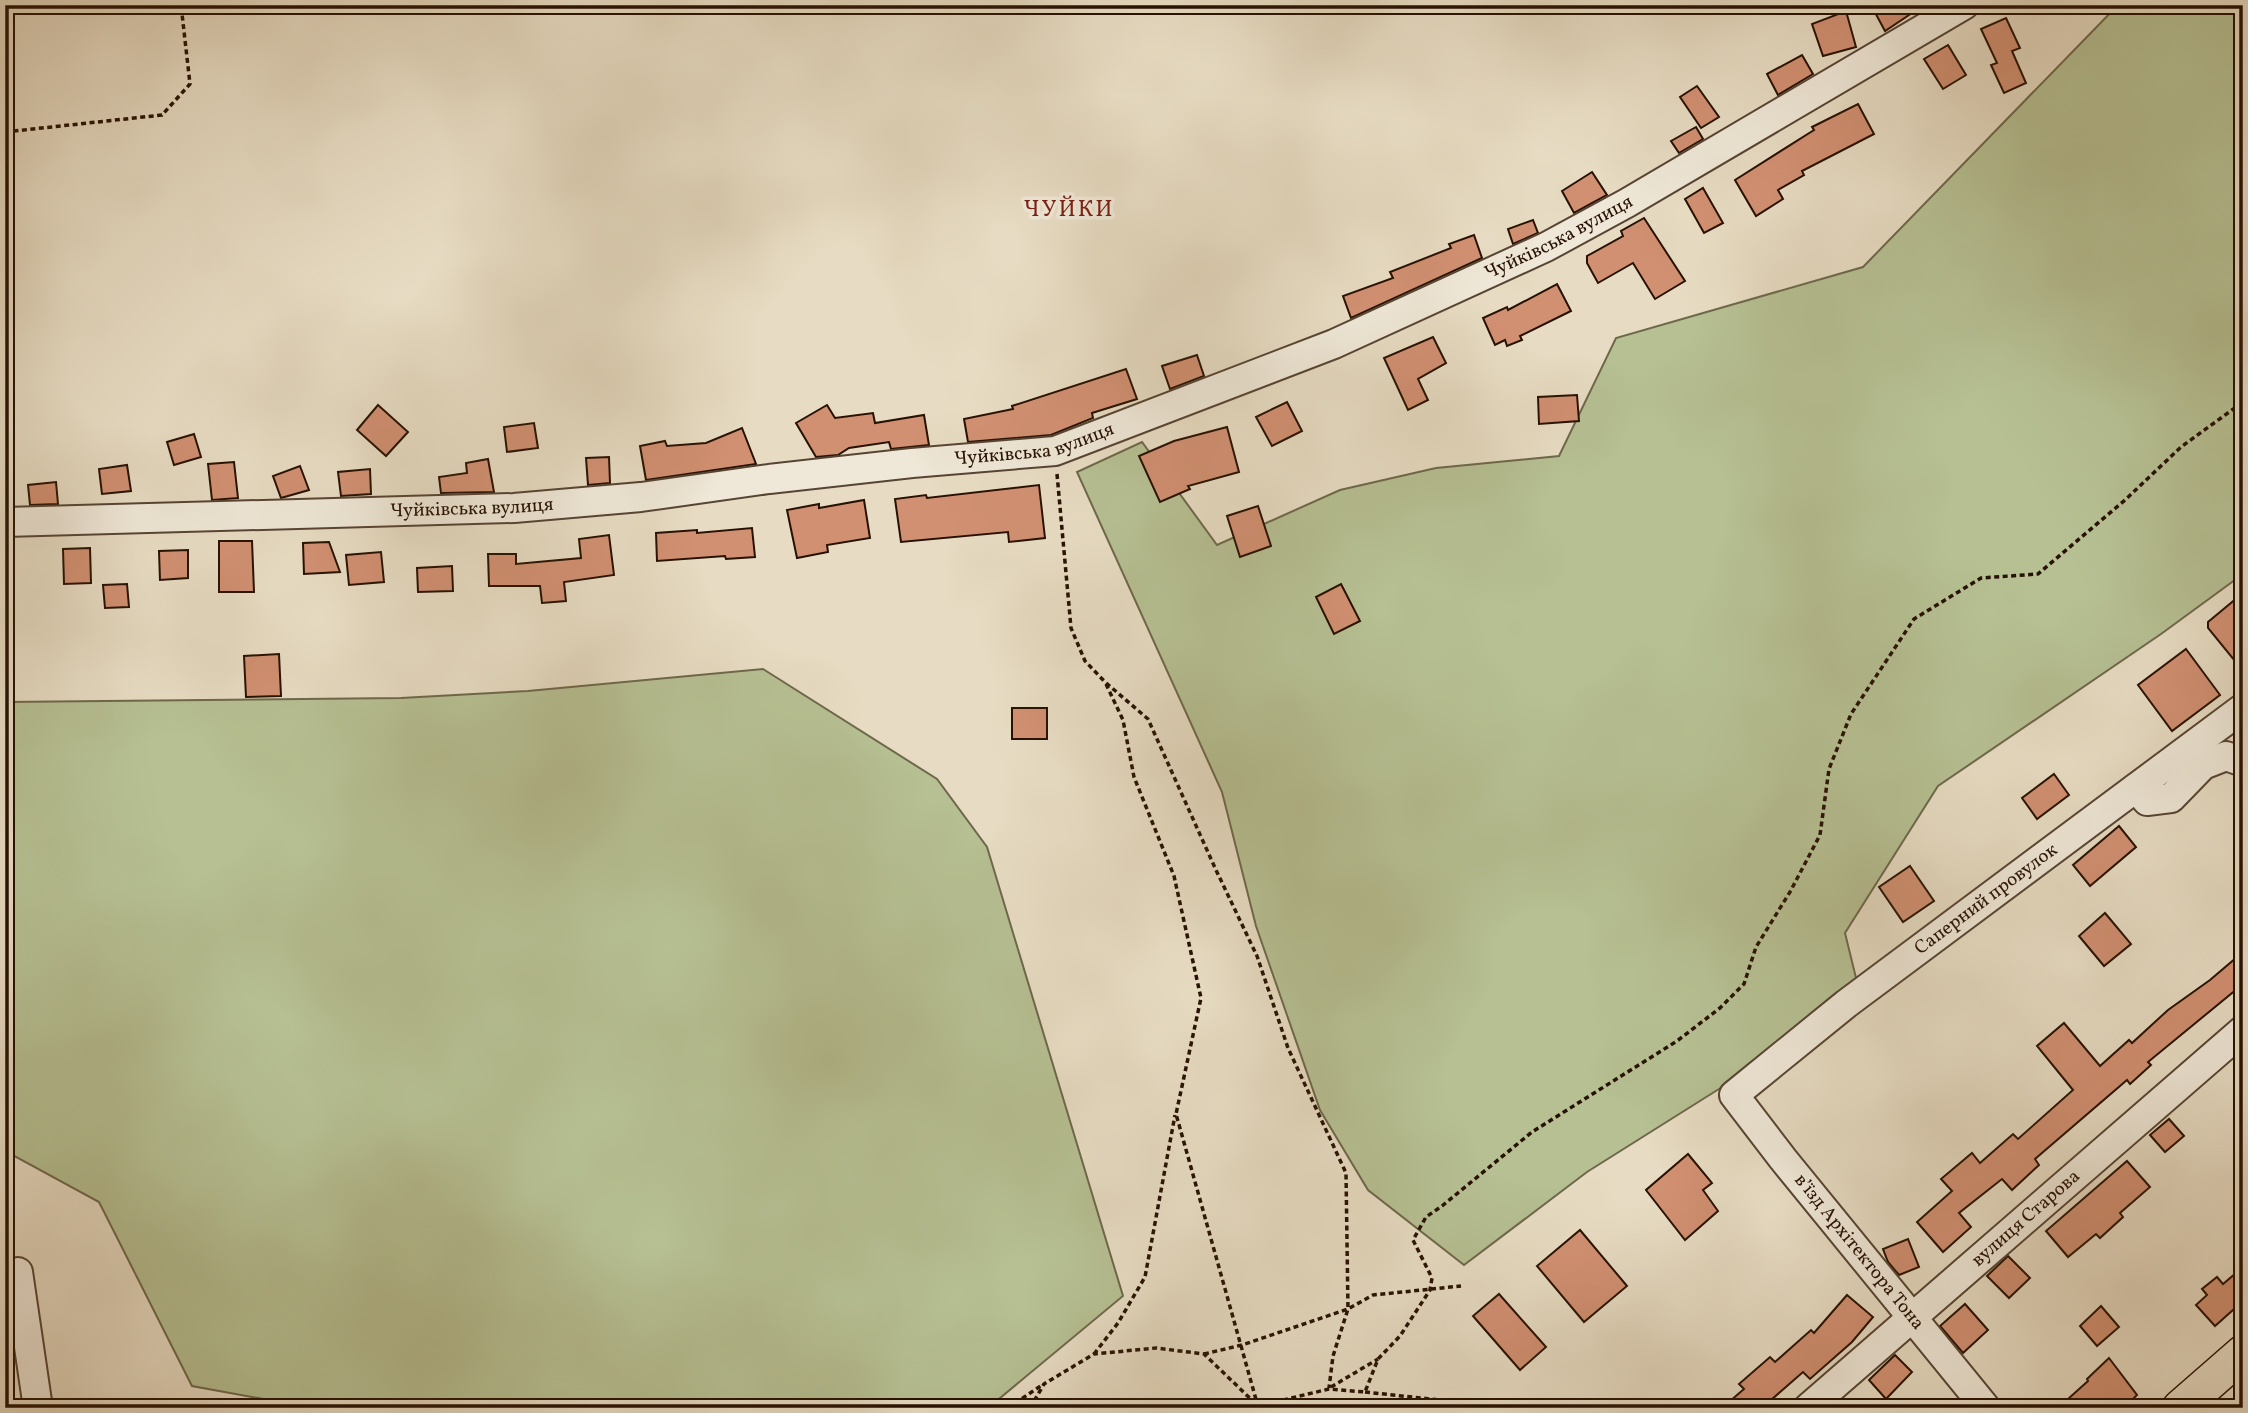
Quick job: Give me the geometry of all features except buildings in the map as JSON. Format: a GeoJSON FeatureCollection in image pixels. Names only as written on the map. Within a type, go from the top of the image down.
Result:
{"type":"FeatureCollection","features":[{"type":"Feature","properties":{"kind":"main road"},"geometry":{"type":"LineString","coordinates":[[2180,1408],[2243,1353]]}},
{"type":"Feature","properties":{"kind":"street","name":"Чуйківська вулиця"},"geometry":{"type":"LineString","coordinates":[[5,522],[514,508],[641,497],[912,463],[1055,451],[1334,344],[1546,247],[1627,203],[1965,5]]}},
{"type":"Feature","properties":{"kind":"street","name":"Саперний провулок"},"geometry":{"type":"LineString","coordinates":[[1734,1095],[1846,1004],[2243,708]]}},
{"type":"Feature","properties":{"kind":"street"},"geometry":{"type":"LineString","coordinates":[[2136,788],[2147,801],[2171,798],[2203,765],[2226,757],[2243,762]]}},
{"type":"Feature","properties":{"kind":"street","name":"вулиця Старова"},"geometry":{"type":"LineString","coordinates":[[1808,1408],[2243,1030]]}},
{"type":"Feature","properties":{"kind":"street","name":"в’їзд Архітектора Тона"},"geometry":{"type":"LineString","coordinates":[[1734,1095],[1986,1408]]}},
{"type":"Feature","properties":{"kind":"street"},"geometry":{"type":"LineString","coordinates":[[18,1272],[38,1408]]}},
{"type":"Feature","properties":{"kind":"path"},"geometry":{"type":"LineString","coordinates":[[5,132],[162,115],[190,84],[181,5]]}},
{"type":"Feature","properties":{"kind":"path"},"geometry":{"type":"LineString","coordinates":[[1253,1408],[1329,1389],[1378,1359],[1400,1336],[1430,1290],[1432,1278],[1413,1240],[1426,1217],[1452,1199],[1532,1132],[1677,1041],[1720,1008],[1744,984],[1756,947],[1790,892],[1820,835],[1829,769],[1851,714],[1914,619],[1981,578],[2038,574],[2125,500],[2181,447],[2243,402]]}},
{"type":"Feature","properties":{"kind":"path"},"geometry":{"type":"LineString","coordinates":[[1055,451],[1071,628],[1085,661],[1148,719],[1257,956],[1288,1048],[1346,1172],[1348,1309],[1334,1356],[1329,1389]]}},
{"type":"Feature","properties":{"kind":"path"},"geometry":{"type":"LineString","coordinates":[[1008,1408],[1094,1354],[1118,1324],[1145,1277],[1201,998],[1174,876],[1134,777],[1123,720],[1105,682]]}},
{"type":"Feature","properties":{"kind":"path"},"geometry":{"type":"LineString","coordinates":[[1176,1114],[1259,1407]]}},
{"type":"Feature","properties":{"kind":"path"},"geometry":{"type":"LineString","coordinates":[[1094,1354],[1156,1348],[1205,1354],[1242,1345],[1348,1309],[1373,1295],[1461,1286]]}},
{"type":"Feature","properties":{"kind":"path"},"geometry":{"type":"LineString","coordinates":[[1205,1354],[1259,1407]]}},
{"type":"Feature","properties":{"kind":"path"},"geometry":{"type":"LineString","coordinates":[[1365,1392],[1378,1359]]}},
{"type":"Feature","properties":{"kind":"path"},"geometry":{"type":"LineString","coordinates":[[1030,1408],[1044,1384]]}},
{"type":"Feature","properties":{"kind":"path"},"geometry":{"type":"LineString","coordinates":[[1329,1389],[1458,1402],[1468,1408]]}},
{"type":"Feature","properties":{"kind":"green space"},"geometry":{"type":"Polygon","coordinates":[[[2243,5],[2243,574],[2161,634],[1938,786],[1845,933],[1858,986],[1738,1077],[1587,1172],[1464,1265],[1368,1190],[1320,1110],[1256,926],[1222,792],[1077,472],[1142,442],[1217,545],[1340,490],[1436,468],[1559,456],[1616,338],[1863,267],[2117,6],[2243,5]]]}},
{"type":"Feature","properties":{"kind":"green space"},"geometry":{"type":"Polygon","coordinates":[[[763,669],[937,779],[987,847],[1123,1296],[988,1408],[312,1408],[192,1386],[99,1202],[5,1151],[5,702],[401,698],[528,691],[763,669]]]}},
{"type":"Feature","properties":{"kind":"district","name":"ЧУЙКИ"},"geometry":{"type":"Point","coordinates":[1069,210]}}]}
